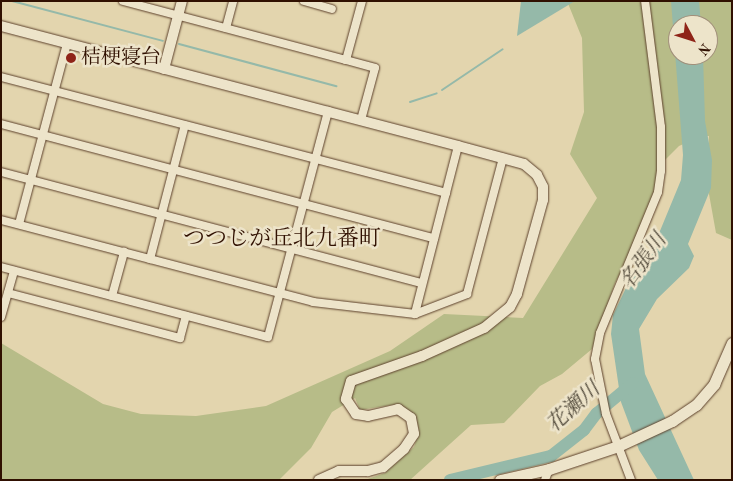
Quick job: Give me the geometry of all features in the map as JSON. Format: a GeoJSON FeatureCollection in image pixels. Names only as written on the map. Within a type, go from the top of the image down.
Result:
{"type":"FeatureCollection","features":[{"type":"Feature","properties":{"kind":"main road"},"geometry":{"type":"LineString","coordinates":[[500,480],[547,474],[672,422],[696,405],[714,384],[732,343]]}},
{"type":"Feature","properties":{"kind":"street"},"geometry":{"type":"LineString","coordinates":[[164,69],[182,1]]}},
{"type":"Feature","properties":{"kind":"street"},"geometry":{"type":"LineString","coordinates":[[226,28],[233,1]]}},
{"type":"Feature","properties":{"kind":"street"},"geometry":{"type":"LineString","coordinates":[[304,1],[332,8]]}},
{"type":"Feature","properties":{"kind":"street"},"geometry":{"type":"LineString","coordinates":[[346,60],[362,1]]}},
{"type":"Feature","properties":{"kind":"street"},"geometry":{"type":"LineString","coordinates":[[631,480],[623,443],[606,414],[595,359],[600,333],[658,192],[661,171],[661,126],[645,1]]}},
{"type":"Feature","properties":{"kind":"street"},"geometry":{"type":"LineString","coordinates":[[128,2],[375,68],[361,120]]}},
{"type":"Feature","properties":{"kind":"street"},"geometry":{"type":"LineString","coordinates":[[1,26],[503,158],[534,170],[544,193],[514,300],[500,318],[484,328],[422,356],[351,381],[346,399],[356,414],[368,416],[398,409],[411,418],[414,434],[404,449],[383,467],[368,471],[339,471],[319,480]]}},
{"type":"Feature","properties":{"kind":"street"},"geometry":{"type":"LineString","coordinates":[[19,224],[67,43]]}},
{"type":"Feature","properties":{"kind":"street"},"geometry":{"type":"LineString","coordinates":[[1,77],[446,193]]}},
{"type":"Feature","properties":{"kind":"street"},"geometry":{"type":"LineString","coordinates":[[1,267],[268,337],[328,112]]}},
{"type":"Feature","properties":{"kind":"street"},"geometry":{"type":"LineString","coordinates":[[1,124],[434,238]]}},
{"type":"Feature","properties":{"kind":"street"},"geometry":{"type":"LineString","coordinates":[[150,259],[185,125]]}},
{"type":"Feature","properties":{"kind":"street"},"geometry":{"type":"LineString","coordinates":[[415,314],[458,146]]}},
{"type":"Feature","properties":{"kind":"street"},"geometry":{"type":"LineString","coordinates":[[1,220],[314,302],[415,314],[467,294],[503,158]]}},
{"type":"Feature","properties":{"kind":"street"},"geometry":{"type":"LineString","coordinates":[[1,172],[422,283]]}},
{"type":"Feature","properties":{"kind":"street"},"geometry":{"type":"LineString","coordinates":[[112,296],[124,252]]}},
{"type":"Feature","properties":{"kind":"street"},"geometry":{"type":"LineString","coordinates":[[1,317],[14,270]]}},
{"type":"Feature","properties":{"kind":"street"},"geometry":{"type":"LineString","coordinates":[[8,292],[180,338],[186,316]]}},
{"type":"Feature","properties":{"kind":"green space"},"geometry":{"type":"Polygon","coordinates":[[[567,1],[732,1],[732,240],[716,233],[707,183],[709,136],[701,136],[679,146],[659,166],[654,209],[615,283],[592,349],[562,374],[540,386],[504,423],[471,425],[410,480],[365,480],[385,473],[414,447],[419,431],[415,415],[398,404],[360,410],[355,398],[332,412],[311,448],[279,480],[1,480],[1,343],[103,404],[141,414],[196,416],[266,406],[390,351],[444,314],[523,318],[597,198],[570,154],[584,112],[582,38],[567,1]]]}},
{"type":"Feature","properties":{"kind":"water"},"geometry":{"type":"Polygon","coordinates":[[[521,1],[575,1],[517,36],[521,1]]]}},
{"type":"Feature","properties":{"kind":"water"},"geometry":{"type":"Polygon","coordinates":[[[671,1],[699,1],[700,15],[672,15],[671,1]]]}},
{"type":"Feature","properties":{"kind":"water","name":"名張川"},"geometry":{"type":"Polygon","coordinates":[[[676,65],[703,65],[705,121],[712,160],[711,188],[688,244],[694,256],[689,268],[657,299],[639,329],[645,374],[694,480],[658,480],[639,450],[621,402],[611,334],[613,315],[637,265],[655,243],[681,180],[683,155],[676,65]]]}},
{"type":"Feature","properties":{"kind":"waterway"},"geometry":{"type":"LineString","coordinates":[[12,1],[163,41]]}},
{"type":"Feature","properties":{"kind":"waterway"},"geometry":{"type":"LineString","coordinates":[[179,44],[336,86]]}},
{"type":"Feature","properties":{"kind":"waterway"},"geometry":{"type":"LineString","coordinates":[[442,90],[503,49]]}},
{"type":"Feature","properties":{"kind":"waterway"},"geometry":{"type":"LineString","coordinates":[[410,102],[437,93]]}},
{"type":"Feature","properties":{"kind":"waterway","name":"花瀬川"},"geometry":{"type":"LineString","coordinates":[[450,480],[551,456],[584,430],[597,413],[633,383]]}},
{"type":"Feature","properties":{"kind":"place","name":"桔梗寝台"},"geometry":{"type":"Point","coordinates":[71,58]}},
{"type":"Feature","properties":{"kind":"district","name":"つつじが丘北九番町"},"geometry":{"type":"Point","coordinates":[282,240]}}]}
